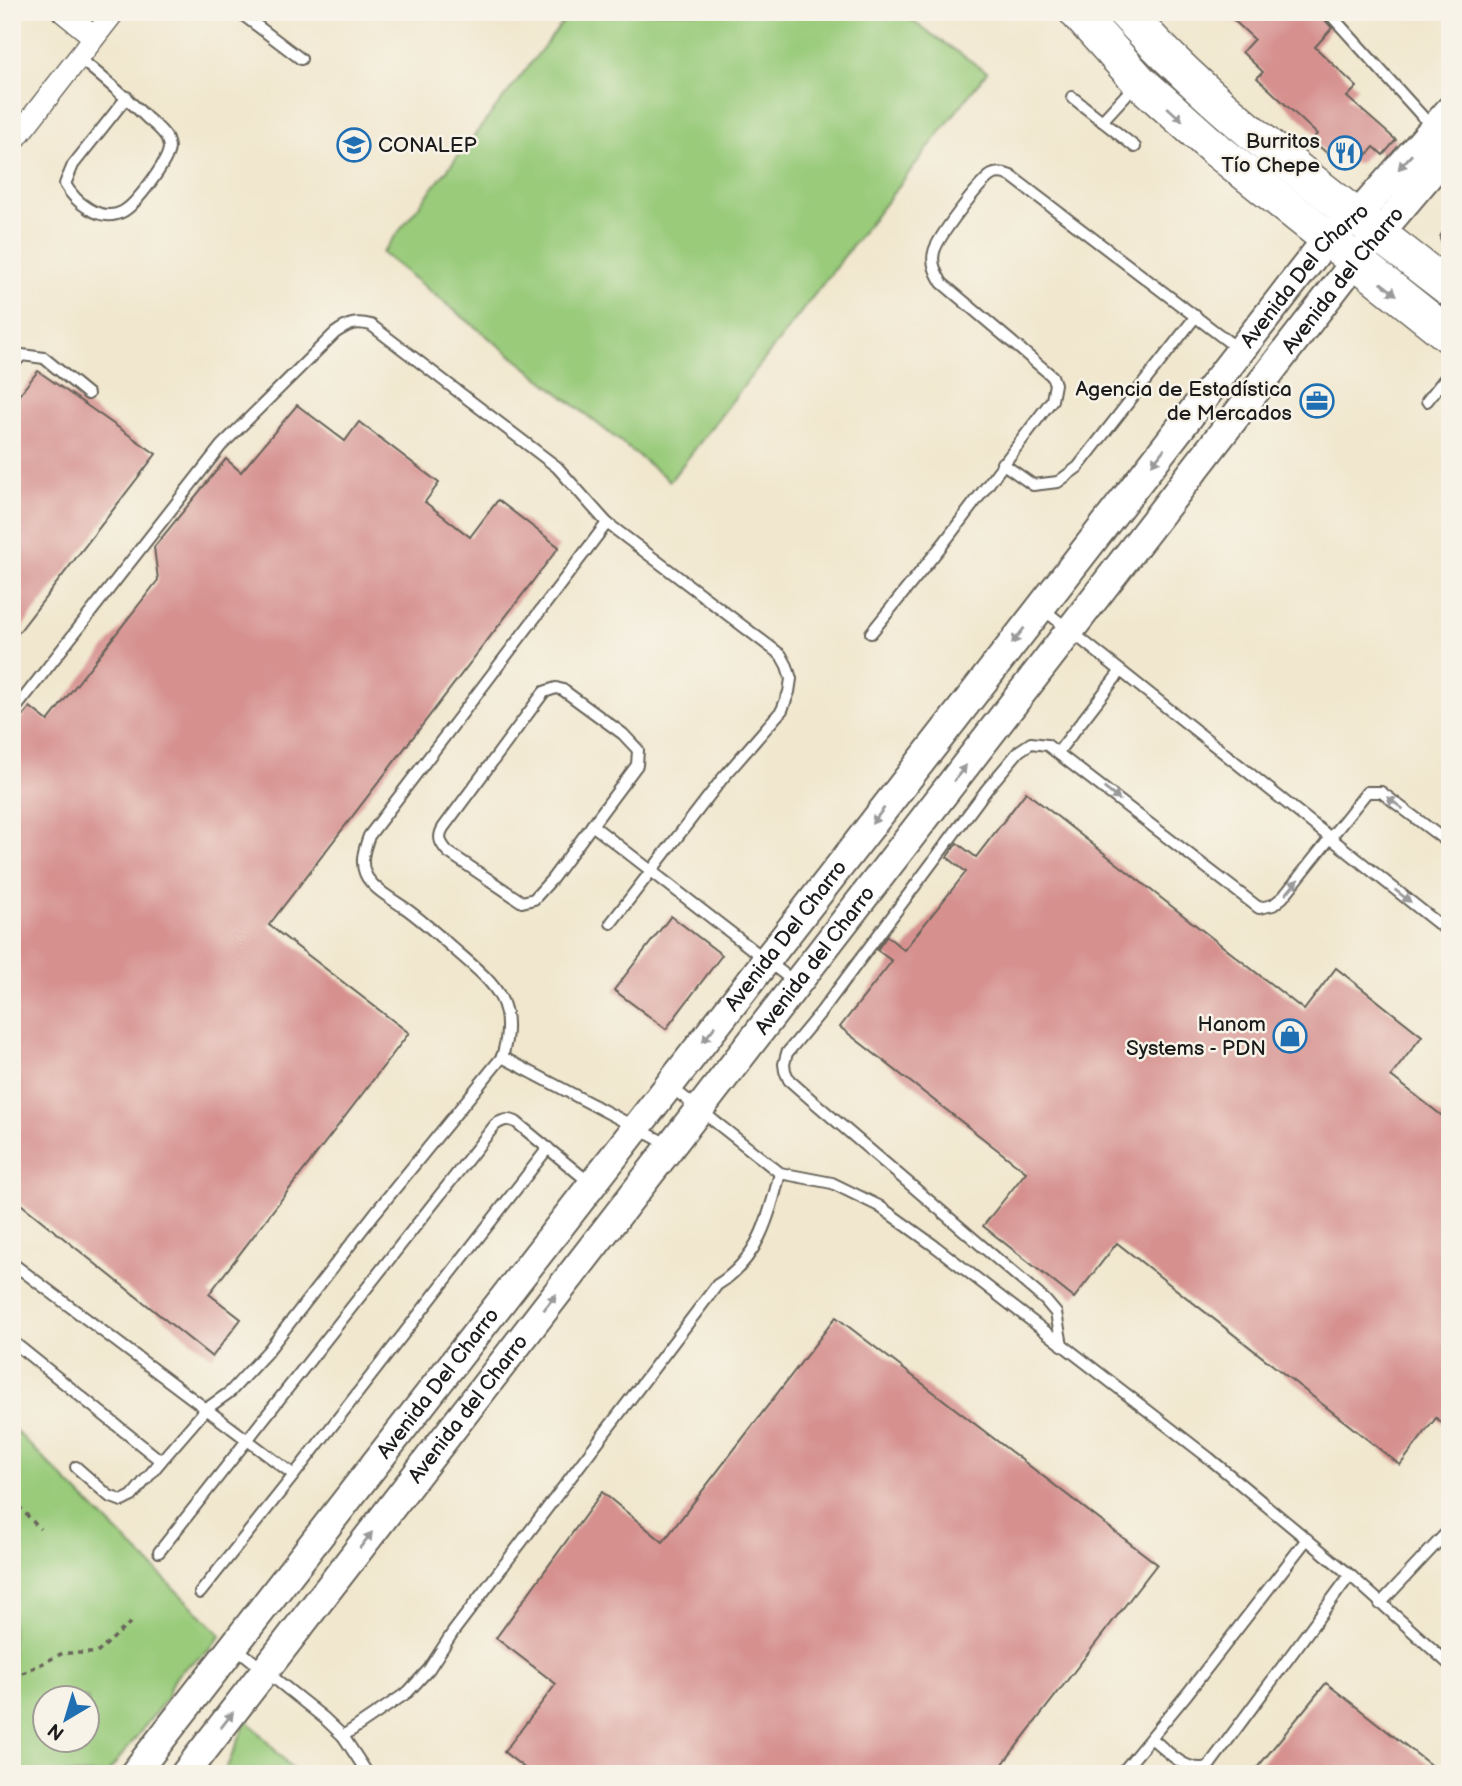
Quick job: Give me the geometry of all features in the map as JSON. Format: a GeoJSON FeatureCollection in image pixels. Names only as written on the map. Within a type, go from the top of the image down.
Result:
{"type":"FeatureCollection","features":[{"type":"Feature","properties":{"kind":"main road"},"geometry":{"type":"LineString","coordinates":[[1077,12],[1139,81],[1213,147],[1450,336]]}},
{"type":"Feature","properties":{"kind":"main road"},"geometry":{"type":"LineString","coordinates":[[1125,12],[1157,47],[1223,108],[1450,289]]}},
{"type":"Feature","properties":{"kind":"street"},"geometry":{"type":"LineString","coordinates":[[63,12],[94,37]]}},
{"type":"Feature","properties":{"kind":"street"},"geometry":{"type":"LineString","coordinates":[[12,143],[114,12]]}},
{"type":"Feature","properties":{"kind":"street","name":"Avenida del Charro"},"geometry":{"type":"LineString","coordinates":[[185,1774],[1355,262],[1367,224],[1446,134]]}},
{"type":"Feature","properties":{"kind":"street","name":"Avenida Del Charro"},"geometry":{"type":"LineString","coordinates":[[134,1774],[1327,239],[1367,224]]}},
{"type":"Feature","properties":{"kind":"street"},"geometry":{"type":"LineString","coordinates":[[1240,351],[1270,373]]}},
{"type":"Feature","properties":{"kind":"lane"},"geometry":{"type":"LineString","coordinates":[[239,12],[301,59]]}},
{"type":"Feature","properties":{"kind":"lane"},"geometry":{"type":"LineString","coordinates":[[1328,12],[1446,134]]}},
{"type":"Feature","properties":{"kind":"lane"},"geometry":{"type":"LineString","coordinates":[[78,57],[127,97],[165,135],[169,148],[162,167],[134,202],[122,212],[101,215],[72,198],[65,184],[73,165],[127,97]]}},
{"type":"Feature","properties":{"kind":"lane"},"geometry":{"type":"LineString","coordinates":[[1102,121],[1139,81]]}},
{"type":"Feature","properties":{"kind":"lane"},"geometry":{"type":"LineString","coordinates":[[1072,97],[1135,147]]}},
{"type":"Feature","properties":{"kind":"lane"},"geometry":{"type":"LineString","coordinates":[[871,633],[943,544],[1052,400],[1055,384],[1052,376],[942,283],[934,270],[934,250],[970,197],[991,175],[1003,173],[1011,176],[1240,351]]}},
{"type":"Feature","properties":{"kind":"lane"},"geometry":{"type":"LineString","coordinates":[[1002,463],[1033,485],[1058,482],[1078,467],[1196,316]]}},
{"type":"Feature","properties":{"kind":"lane"},"geometry":{"type":"LineString","coordinates":[[12,713],[221,446],[335,333],[346,325],[358,322],[371,325],[557,467],[607,523],[781,655],[787,666],[791,679],[782,710],[722,779],[611,923]]}},
{"type":"Feature","properties":{"kind":"lane"},"geometry":{"type":"LineString","coordinates":[[12,365],[22,355],[44,358],[88,394]]}},
{"type":"Feature","properties":{"kind":"lane"},"geometry":{"type":"LineString","coordinates":[[1427,401],[1450,372]]}},
{"type":"Feature","properties":{"kind":"lane"},"geometry":{"type":"LineString","coordinates":[[76,1466],[109,1496],[122,1501],[132,1496],[206,1409],[230,1392],[267,1352],[375,1213],[502,1057],[509,1035],[499,993],[488,979],[418,917],[370,881],[362,862],[369,836],[607,523]]}},
{"type":"Feature","properties":{"kind":"lane"},"geometry":{"type":"LineString","coordinates":[[1041,607],[1450,933]]}},
{"type":"Feature","properties":{"kind":"lane"},"geometry":{"type":"LineString","coordinates":[[1058,752],[1120,672]]}},
{"type":"Feature","properties":{"kind":"lane"},"geometry":{"type":"LineString","coordinates":[[556,688],[563,690],[622,734],[639,753],[637,765],[592,825],[534,899],[522,902],[449,852],[439,836],[544,692],[556,688]]}},
{"type":"Feature","properties":{"kind":"lane"},"geometry":{"type":"LineString","coordinates":[[1062,1345],[1056,1312],[1045,1300],[789,1080],[784,1064],[787,1053],[821,1012],[987,789],[1019,751],[1031,743],[1039,742],[1058,752],[1259,908],[1273,905],[1283,897],[1367,792],[1381,792],[1450,844]]}},
{"type":"Feature","properties":{"kind":"lane"},"geometry":{"type":"LineString","coordinates":[[592,825],[797,984]]}},
{"type":"Feature","properties":{"kind":"lane"},"geometry":{"type":"LineString","coordinates":[[502,1057],[671,1146]]}},
{"type":"Feature","properties":{"kind":"lane"},"geometry":{"type":"LineString","coordinates":[[669,1085],[780,1173],[832,1183],[879,1206],[1209,1458],[1307,1539],[1450,1665]]}},
{"type":"Feature","properties":{"kind":"lane"},"geometry":{"type":"LineString","coordinates":[[159,1552],[495,1125],[510,1119],[516,1122],[592,1185]]}},
{"type":"Feature","properties":{"kind":"lane"},"geometry":{"type":"LineString","coordinates":[[200,1593],[548,1148]]}},
{"type":"Feature","properties":{"kind":"lane"},"geometry":{"type":"LineString","coordinates":[[343,1736],[408,1692],[429,1669],[453,1632],[717,1285],[730,1277],[757,1245],[771,1210],[780,1173]]}},
{"type":"Feature","properties":{"kind":"lane"},"geometry":{"type":"LineString","coordinates":[[12,1263],[294,1475]]}},
{"type":"Feature","properties":{"kind":"lane"},"geometry":{"type":"LineString","coordinates":[[12,1341],[161,1461]]}},
{"type":"Feature","properties":{"kind":"lane"},"geometry":{"type":"LineString","coordinates":[[1380,1604],[1450,1529]]}},
{"type":"Feature","properties":{"kind":"lane"},"geometry":{"type":"LineString","coordinates":[[1121,1774],[1307,1539]]}},
{"type":"Feature","properties":{"kind":"lane"},"geometry":{"type":"LineString","coordinates":[[1151,1738],[1187,1767],[1198,1770],[1208,1767],[1350,1576]]}},
{"type":"Feature","properties":{"kind":"lane"},"geometry":{"type":"LineString","coordinates":[[234,1646],[343,1736],[368,1774]]}},
{"type":"Feature","properties":{"kind":"path"},"geometry":{"type":"LineString","coordinates":[[12,1499],[40,1529]]}},
{"type":"Feature","properties":{"kind":"path"},"geometry":{"type":"LineString","coordinates":[[15,1774],[13,1678],[63,1653],[97,1653],[132,1621]]}},
{"type":"Feature","properties":{"kind":"green space"},"geometry":{"type":"Polygon","coordinates":[[[571,12],[899,12],[987,72],[670,481],[382,253],[571,12]]]}},
{"type":"Feature","properties":{"kind":"green space"},"geometry":{"type":"Polygon","coordinates":[[[12,1427],[221,1635],[208,1651],[176,1676],[167,1698],[107,1774],[19,1774],[12,1762],[12,1427]]]}},
{"type":"Feature","properties":{"kind":"green space"},"geometry":{"type":"Polygon","coordinates":[[[247,1720],[297,1774],[224,1774],[247,1720]]]}},
{"type":"Feature","properties":{"kind":"building"},"geometry":{"type":"Polygon","coordinates":[[[1225,12],[1318,12],[1332,28],[1315,47],[1357,87],[1347,97],[1396,140],[1383,155],[1374,147],[1360,163],[1340,165],[1312,140],[1317,134],[1257,78],[1263,72],[1242,52],[1254,39],[1225,12]]]}},
{"type":"Feature","properties":{"kind":"building"},"geometry":{"type":"Polygon","coordinates":[[[38,371],[156,454],[12,641],[12,404],[38,371]]]}},
{"type":"Feature","properties":{"kind":"building"},"geometry":{"type":"Polygon","coordinates":[[[297,405],[345,441],[359,422],[439,483],[425,502],[470,537],[498,500],[559,547],[269,925],[409,1033],[209,1294],[241,1319],[212,1357],[12,1197],[12,731],[30,707],[48,721],[158,580],[154,547],[226,459],[241,472],[297,405]]]}},
{"type":"Feature","properties":{"kind":"building"},"geometry":{"type":"Polygon","coordinates":[[[1026,792],[1304,1010],[1336,968],[1422,1036],[1391,1076],[1450,1122],[1450,1429],[1436,1418],[1400,1465],[1117,1243],[1074,1298],[983,1226],[1026,1172],[840,1027],[892,961],[877,950],[887,936],[904,950],[966,872],[947,857],[957,843],[976,857],[1026,792]]]}},
{"type":"Feature","properties":{"kind":"building"},"geometry":{"type":"Polygon","coordinates":[[[671,916],[722,955],[666,1029],[614,990],[671,916]]]}},
{"type":"Feature","properties":{"kind":"building"},"geometry":{"type":"Polygon","coordinates":[[[836,1317],[1157,1564],[995,1774],[532,1774],[504,1752],[556,1684],[496,1638],[602,1492],[663,1542],[836,1317]]]}},
{"type":"Feature","properties":{"kind":"building"},"geometry":{"type":"Polygon","coordinates":[[[1326,1683],[1442,1774],[1252,1774],[1326,1683]]]}},
{"type":"Feature","properties":{"kind":"place","name":"CONALEP"},"geometry":{"type":"Point","coordinates":[354,145]}},
{"type":"Feature","properties":{"kind":"place","name":"Burritos Tío Chepe"},"geometry":{"type":"Point","coordinates":[1345,153]}},
{"type":"Feature","properties":{"kind":"place","name":"Agencia de Estadística de Mercados"},"geometry":{"type":"Point","coordinates":[1317,401]}},
{"type":"Feature","properties":{"kind":"place","name":"Hanom Systems - PDN"},"geometry":{"type":"Point","coordinates":[1290,1036]}}]}
